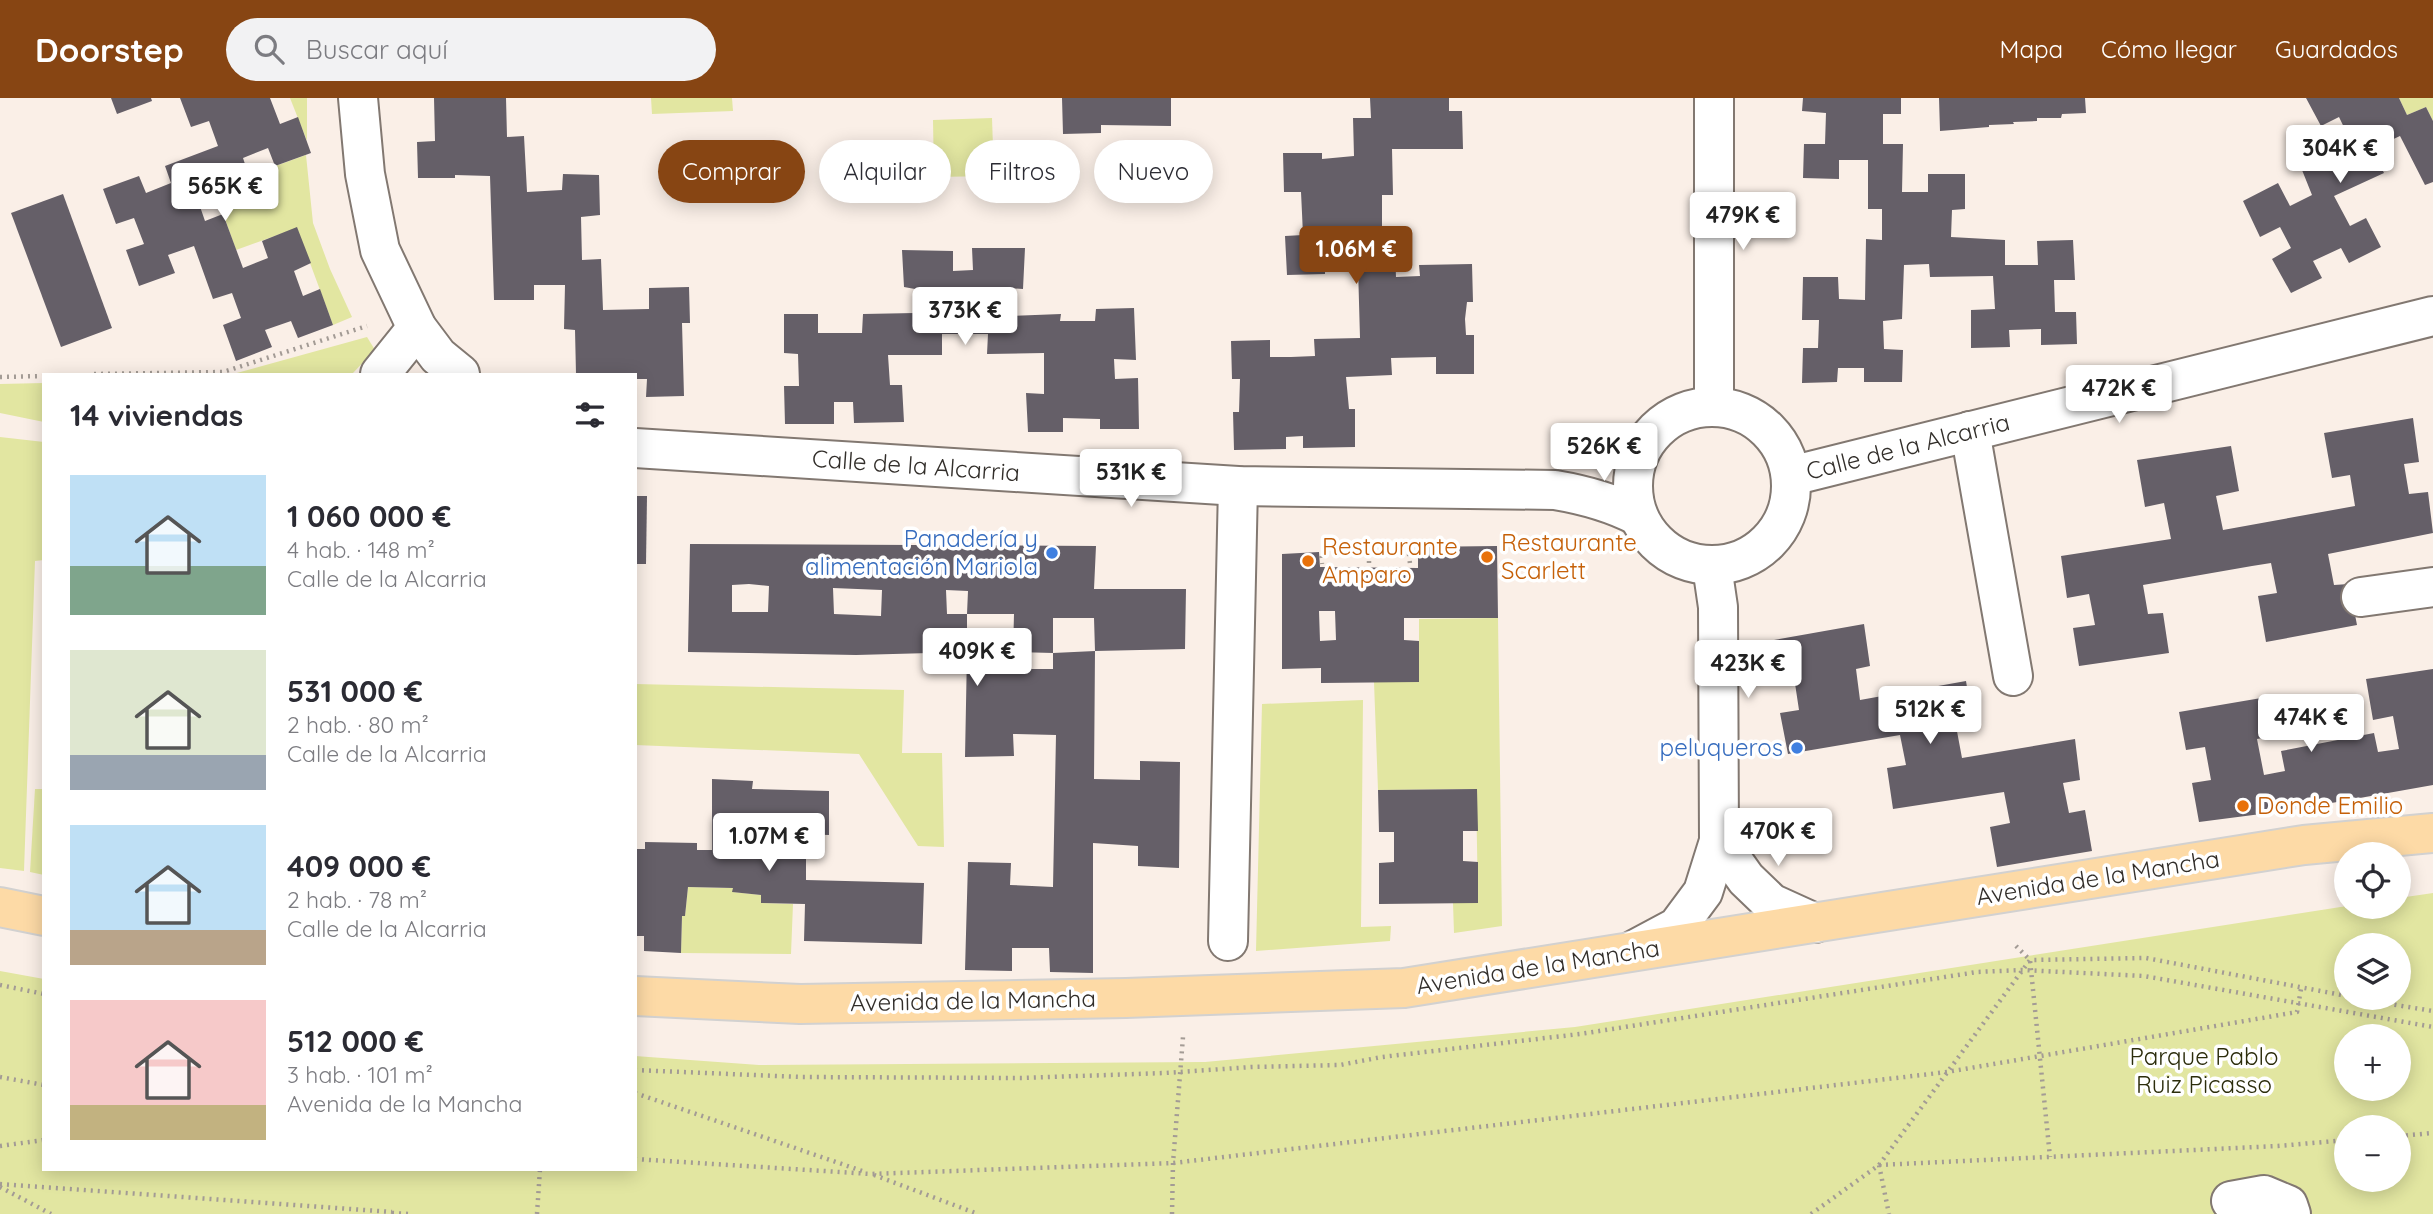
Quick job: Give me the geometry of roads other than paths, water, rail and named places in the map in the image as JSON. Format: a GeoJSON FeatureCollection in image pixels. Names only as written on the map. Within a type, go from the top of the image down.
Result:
{"type":"FeatureCollection","features":[{"type":"Feature","properties":{"kind":"main road","name":"Avenida de la Mancha"},"geometry":{"type":"LineString","coordinates":[[637,996],[800,1004],[1126,999],[1404,988],[2304,845],[2433,834]]}},
{"type":"Feature","properties":{"kind":"main road"},"geometry":{"type":"LineString","coordinates":[[0,907],[42,916]]}},
{"type":"Feature","properties":{"kind":"street"},"geometry":{"type":"LineString","coordinates":[[358,98],[365,174],[380,250],[435,358],[383,373]]}},
{"type":"Feature","properties":{"kind":"street"},"geometry":{"type":"LineString","coordinates":[[1714,98],[1714,407]]}},
{"type":"Feature","properties":{"kind":"street","name":"Calle de la Alcarria"},"geometry":{"type":"LineString","coordinates":[[1791,476],[2433,316]]}},
{"type":"Feature","properties":{"kind":"street"},"geometry":{"type":"LineString","coordinates":[[1703,407],[1740,411],[1761,423],[1778,441],[1791,476],[1791,500],[1787,513],[1768,543],[1759,551],[1737,562],[1712,566],[1689,563],[1668,553],[1650,536],[1638,516],[1633,492],[1634,468],[1644,445],[1659,426],[1680,413],[1703,407]]}},
{"type":"Feature","properties":{"kind":"street"},"geometry":{"type":"LineString","coordinates":[[1970,432],[2013,676]]}},
{"type":"Feature","properties":{"kind":"street","name":"Calle de la Alcarria"},"geometry":{"type":"LineString","coordinates":[[637,448],[1238,486],[1555,490],[1586,495],[1615,504],[1638,516]]}},
{"type":"Feature","properties":{"kind":"street"},"geometry":{"type":"LineString","coordinates":[[1228,941],[1238,486]]}},
{"type":"Feature","properties":{"kind":"street"},"geometry":{"type":"LineString","coordinates":[[1630,952],[1678,927],[1703,892],[1719,841],[1718,607],[1712,566]]}},
{"type":"Feature","properties":{"kind":"street"},"geometry":{"type":"LineString","coordinates":[[2361,597],[2433,587]]}},
{"type":"Feature","properties":{"kind":"street"},"geometry":{"type":"LineString","coordinates":[[1719,841],[1746,879],[1771,903],[1815,923]]}},
{"type":"Feature","properties":{"kind":"street"},"geometry":{"type":"LineString","coordinates":[[2231,1201],[2264,1195],[2288,1205],[2291,1214]]}},
{"type":"Feature","properties":{"kind":"place","name":"Panadería y alimentación Mariola"},"geometry":{"type":"Point","coordinates":[1052,553]}},
{"type":"Feature","properties":{"kind":"place","name":"Restaurante Scarlett"},"geometry":{"type":"Point","coordinates":[1487,557]}},
{"type":"Feature","properties":{"kind":"place","name":"Restaurante Amparo"},"geometry":{"type":"Point","coordinates":[1308,561]}},
{"type":"Feature","properties":{"kind":"place","name":"peluqueros"},"geometry":{"type":"Point","coordinates":[1797,748]}},
{"type":"Feature","properties":{"kind":"place","name":"Donde Emilio"},"geometry":{"type":"Point","coordinates":[2243,806]}},
{"type":"Feature","properties":{"kind":"park label","name":"Parque Pablo Ruiz Picasso"},"geometry":{"type":"Point","coordinates":[2204,1071]}}]}
